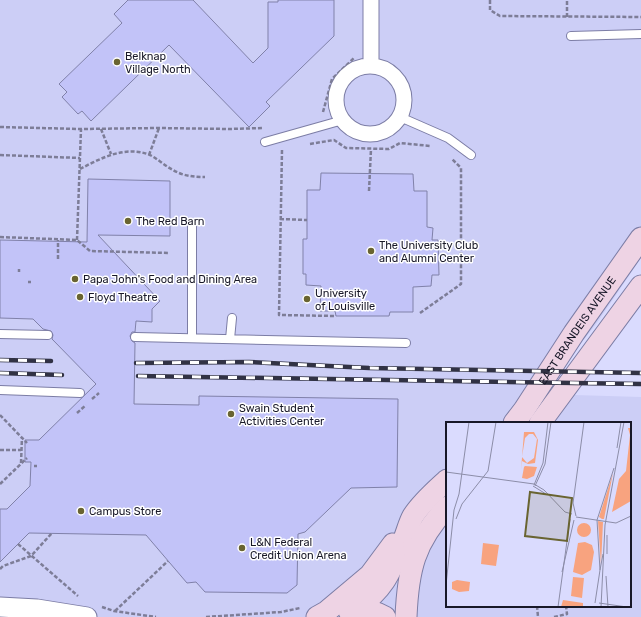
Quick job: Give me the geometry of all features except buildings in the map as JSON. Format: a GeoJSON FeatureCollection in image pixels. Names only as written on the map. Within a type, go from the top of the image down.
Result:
{"type":"FeatureCollection","features":[{"type":"Feature","properties":{"kind":"main road","name":"EAST BRANDEIS AVENUE"},"geometry":{"type":"LineString","coordinates":[[515,422],[574,333],[641,238]]}},
{"type":"Feature","properties":{"kind":"main road","name":"EAST BRANDEIS AVENUE"},"geometry":{"type":"LineString","coordinates":[[541,422],[641,286]]}},
{"type":"Feature","properties":{"kind":"main road"},"geometry":{"type":"LineString","coordinates":[[309,612],[326,612],[370,575],[424,502],[446,481]]}},
{"type":"Feature","properties":{"kind":"main road"},"geometry":{"type":"LineString","coordinates":[[406,617],[407,596],[414,556],[429,528],[446,508]]}},
{"type":"Feature","properties":{"kind":"main road"},"geometry":{"type":"LineString","coordinates":[[344,614],[367,601],[386,578],[393,568],[412,518]]}},
{"type":"Feature","properties":{"kind":"main road"},"geometry":{"type":"LineString","coordinates":[[344,614],[366,610],[378,613],[385,617]]}},
{"type":"Feature","properties":{"kind":"street"},"geometry":{"type":"LineString","coordinates":[[371,0],[371,66]]}},
{"type":"Feature","properties":{"kind":"street"},"geometry":{"type":"LineString","coordinates":[[371,66],[390,72],[397,79],[402,88],[404,98],[400,117],[388,129],[372,134],[351,128],[343,120],[338,110],[338,89],[343,80],[351,72],[360,67],[371,66]]}},
{"type":"Feature","properties":{"kind":"street"},"geometry":{"type":"LineString","coordinates":[[0,607],[93,612]]}},
{"type":"Feature","properties":{"kind":"lane"},"geometry":{"type":"LineString","coordinates":[[571,36],[641,34]]}},
{"type":"Feature","properties":{"kind":"lane"},"geometry":{"type":"LineString","coordinates":[[400,117],[448,138],[471,155]]}},
{"type":"Feature","properties":{"kind":"lane"},"geometry":{"type":"LineString","coordinates":[[264,142],[343,120]]}},
{"type":"Feature","properties":{"kind":"lane"},"geometry":{"type":"LineString","coordinates":[[192,225],[192,338]]}},
{"type":"Feature","properties":{"kind":"lane"},"geometry":{"type":"LineString","coordinates":[[230,339],[232,318]]}},
{"type":"Feature","properties":{"kind":"lane"},"geometry":{"type":"LineString","coordinates":[[0,334],[48,335]]}},
{"type":"Feature","properties":{"kind":"lane"},"geometry":{"type":"LineString","coordinates":[[135,337],[406,343]]}},
{"type":"Feature","properties":{"kind":"lane"},"geometry":{"type":"LineString","coordinates":[[0,390],[80,393]]}},
{"type":"Feature","properties":{"kind":"path"},"geometry":{"type":"LineString","coordinates":[[490,0],[490,10],[500,16],[641,17]]}},
{"type":"Feature","properties":{"kind":"path"},"geometry":{"type":"LineString","coordinates":[[567,0],[567,17]]}},
{"type":"Feature","properties":{"kind":"path"},"geometry":{"type":"LineString","coordinates":[[322,115],[332,79],[356,56]]}},
{"type":"Feature","properties":{"kind":"path"},"geometry":{"type":"LineString","coordinates":[[0,127],[229,130],[270,127]]}},
{"type":"Feature","properties":{"kind":"path"},"geometry":{"type":"LineString","coordinates":[[149,155],[159,128]]}},
{"type":"Feature","properties":{"kind":"path"},"geometry":{"type":"LineString","coordinates":[[77,240],[81,129]]}},
{"type":"Feature","properties":{"kind":"path"},"geometry":{"type":"LineString","coordinates":[[101,129],[111,154]]}},
{"type":"Feature","properties":{"kind":"path"},"geometry":{"type":"LineString","coordinates":[[304,146],[334,140],[346,148],[389,149],[400,143],[433,146]]}},
{"type":"Feature","properties":{"kind":"path"},"geometry":{"type":"LineString","coordinates":[[289,148],[282,150],[279,315],[336,316]]}},
{"type":"Feature","properties":{"kind":"path"},"geometry":{"type":"LineString","coordinates":[[369,191],[371,148]]}},
{"type":"Feature","properties":{"kind":"path"},"geometry":{"type":"LineString","coordinates":[[80,169],[111,154],[130,152],[149,155],[174,171],[184,175],[206,177]]}},
{"type":"Feature","properties":{"kind":"path"},"geometry":{"type":"LineString","coordinates":[[0,156],[80,158]]}},
{"type":"Feature","properties":{"kind":"path"},"geometry":{"type":"LineString","coordinates":[[420,313],[461,284],[461,168],[451,157]]}},
{"type":"Feature","properties":{"kind":"path"},"geometry":{"type":"LineString","coordinates":[[280,218],[307,220]]}},
{"type":"Feature","properties":{"kind":"path"},"geometry":{"type":"LineString","coordinates":[[0,238],[77,240],[90,251],[169,253]]}},
{"type":"Feature","properties":{"kind":"path"},"geometry":{"type":"LineString","coordinates":[[58,240],[58,259]]}},
{"type":"Feature","properties":{"kind":"path"},"geometry":{"type":"LineString","coordinates":[[0,415],[22,436],[26,443],[22,443],[22,456],[26,457],[0,484]]}},
{"type":"Feature","properties":{"kind":"path"},"geometry":{"type":"LineString","coordinates":[[21,463],[22,436]]}},
{"type":"Feature","properties":{"kind":"path"},"geometry":{"type":"LineString","coordinates":[[0,450],[22,450]]}},
{"type":"Feature","properties":{"kind":"path"},"geometry":{"type":"LineString","coordinates":[[0,569],[31,556],[52,533]]}},
{"type":"Feature","properties":{"kind":"path"},"geometry":{"type":"LineString","coordinates":[[18,544],[79,597]]}},
{"type":"Feature","properties":{"kind":"path"},"geometry":{"type":"LineString","coordinates":[[114,611],[168,561]]}},
{"type":"Feature","properties":{"kind":"path"},"geometry":{"type":"LineString","coordinates":[[537,607],[538,617]]}},
{"type":"Feature","properties":{"kind":"path"},"geometry":{"type":"LineString","coordinates":[[554,617],[567,614],[566,607]]}},
{"type":"Feature","properties":{"kind":"path"},"geometry":{"type":"LineString","coordinates":[[93,612],[114,611],[156,617]]}},
{"type":"Feature","properties":{"kind":"path"},"geometry":{"type":"LineString","coordinates":[[206,617],[281,612],[309,612]]}},
{"type":"Feature","properties":{"kind":"shaded area","name":"University of Louisville"},"geometry":{"type":"Polygon","coordinates":[[[0,0],[641,0],[641,258],[597,323],[541,394],[641,397],[641,617],[0,617],[0,0]]]}},
{"type":"Feature","properties":{"kind":"railway"},"geometry":{"type":"LineString","coordinates":[[0,360],[51,361]]}},
{"type":"Feature","properties":{"kind":"railway"},"geometry":{"type":"LineString","coordinates":[[136,363],[249,362],[369,368],[641,373]]}},
{"type":"Feature","properties":{"kind":"railway"},"geometry":{"type":"LineString","coordinates":[[0,373],[62,375]]}},
{"type":"Feature","properties":{"kind":"railway"},"geometry":{"type":"LineString","coordinates":[[138,376],[641,384]]}},
{"type":"Feature","properties":{"kind":"place","name":"Belknap Village North"},"geometry":{"type":"Point","coordinates":[117,62]}},
{"type":"Feature","properties":{"kind":"place","name":"The Red Barn"},"geometry":{"type":"Point","coordinates":[128,221]}},
{"type":"Feature","properties":{"kind":"place","name":"The University Club and Alumni Center"},"geometry":{"type":"Point","coordinates":[371,251]}},
{"type":"Feature","properties":{"kind":"place","name":"Papa John's Food and Dining Area"},"geometry":{"type":"Point","coordinates":[75,279]}},
{"type":"Feature","properties":{"kind":"place","name":"Floyd Theatre"},"geometry":{"type":"Point","coordinates":[80,297]}},
{"type":"Feature","properties":{"kind":"place","name":"University of Louisville"},"geometry":{"type":"Point","coordinates":[307,299]}},
{"type":"Feature","properties":{"kind":"place","name":"Swain Student Activities Center"},"geometry":{"type":"Point","coordinates":[231,414]}},
{"type":"Feature","properties":{"kind":"place","name":"Campus Store"},"geometry":{"type":"Point","coordinates":[81,511]}},
{"type":"Feature","properties":{"kind":"place","name":"L&N Federal Credit Union Arena"},"geometry":{"type":"Point","coordinates":[242,548]}}]}
